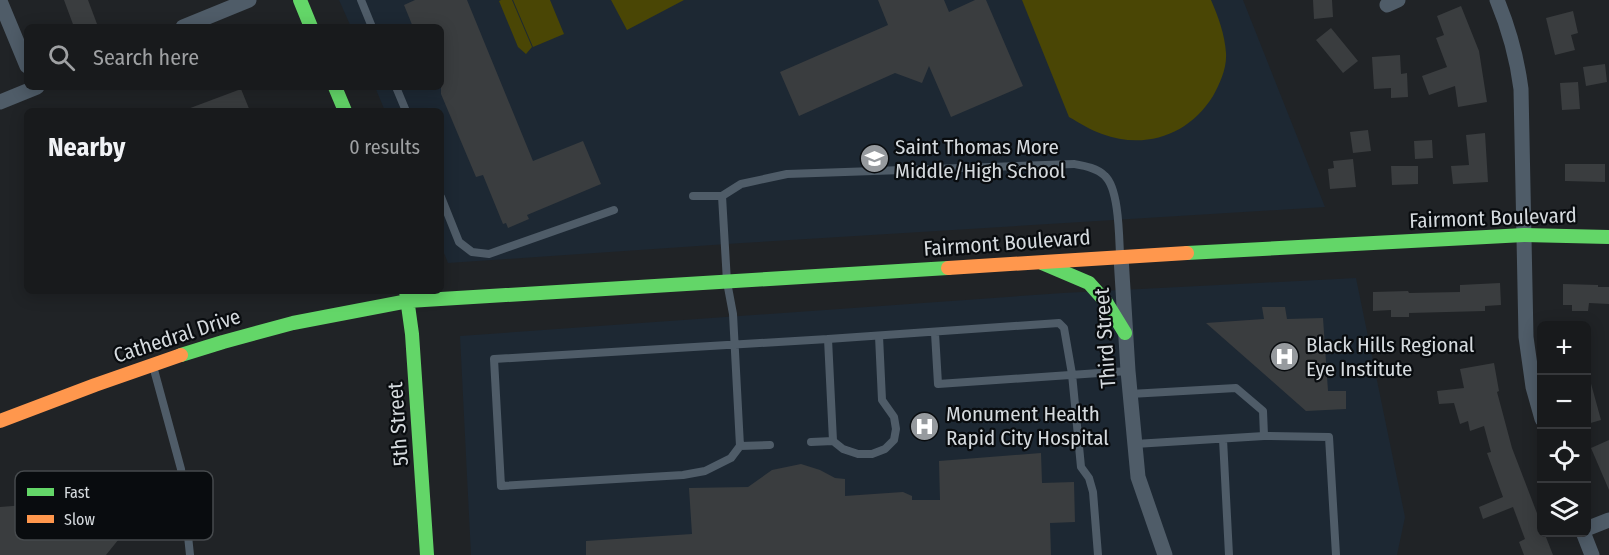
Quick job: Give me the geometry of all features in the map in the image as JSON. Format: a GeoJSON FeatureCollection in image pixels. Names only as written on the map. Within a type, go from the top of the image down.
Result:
{"type":"FeatureCollection","features":[{"type":"Feature","properties":{"kind":"street"},"geometry":{"type":"LineString","coordinates":[[0,0],[24,59]]}},
{"type":"Feature","properties":{"kind":"street"},"geometry":{"type":"LineString","coordinates":[[190,24],[249,0]]}},
{"type":"Feature","properties":{"kind":"street"},"geometry":{"type":"LineString","coordinates":[[300,0],[310,24]]}},
{"type":"Feature","properties":{"kind":"street"},"geometry":{"type":"LineString","coordinates":[[1497,0],[1513,44],[1521,89],[1526,337],[1537,401]]}},
{"type":"Feature","properties":{"kind":"street"},"geometry":{"type":"LineString","coordinates":[[0,102],[29,90]]}},
{"type":"Feature","properties":{"kind":"street"},"geometry":{"type":"LineString","coordinates":[[336,90],[344,108]]}},
{"type":"Feature","properties":{"kind":"street","name":"Fairmont Boulevard"},"geometry":{"type":"LineString","coordinates":[[407,296],[727,282],[1120,256],[1524,236],[1609,237]]}},
{"type":"Feature","properties":{"kind":"street","name":"Third Street"},"geometry":{"type":"LineString","coordinates":[[1120,256],[1138,477],[1165,555]]}},
{"type":"Feature","properties":{"kind":"street"},"geometry":{"type":"LineString","coordinates":[[1039,262],[1089,283],[1106,302],[1125,333]]}},
{"type":"Feature","properties":{"kind":"street","name":"Cathedral Drive"},"geometry":{"type":"LineString","coordinates":[[0,421],[152,364],[229,340],[407,296]]}},
{"type":"Feature","properties":{"kind":"street","name":"5th Street"},"geometry":{"type":"LineString","coordinates":[[407,296],[415,364],[427,555]]}},
{"type":"Feature","properties":{"kind":"street"},"geometry":{"type":"LineString","coordinates":[[1591,527],[1609,520]]}},
{"type":"Feature","properties":{"kind":"street"},"geometry":{"type":"LineString","coordinates":[[1585,537],[1592,555]]}},
{"type":"Feature","properties":{"kind":"lane"},"geometry":{"type":"LineString","coordinates":[[361,0],[371,24]]}},
{"type":"Feature","properties":{"kind":"lane"},"geometry":{"type":"LineString","coordinates":[[397,90],[405,108]]}},
{"type":"Feature","properties":{"kind":"lane"},"geometry":{"type":"LineString","coordinates":[[693,196],[722,196],[741,184],[787,174],[1074,164],[1094,168],[1106,177],[1113,190],[1120,256]]}},
{"type":"Feature","properties":{"kind":"lane"},"geometry":{"type":"LineString","coordinates":[[722,196],[727,282],[733,312],[734,345],[740,446],[731,458],[705,471],[683,476],[501,486],[494,359],[734,345],[828,339],[935,333],[1059,323],[1064,328],[1072,374],[1081,467],[1089,478],[1093,492],[1098,555]]}},
{"type":"Feature","properties":{"kind":"lane"},"geometry":{"type":"LineString","coordinates":[[444,204],[459,242],[472,252],[489,254],[614,210]]}},
{"type":"Feature","properties":{"kind":"lane"},"geometry":{"type":"LineString","coordinates":[[935,333],[938,384],[1128,371]]}},
{"type":"Feature","properties":{"kind":"lane"},"geometry":{"type":"LineString","coordinates":[[811,442],[833,441],[843,449],[858,454],[872,454],[885,449],[894,440],[896,429],[894,417],[882,400],[879,336]]}},
{"type":"Feature","properties":{"kind":"lane"},"geometry":{"type":"LineString","coordinates":[[828,339],[833,441]]}},
{"type":"Feature","properties":{"kind":"lane"},"geometry":{"type":"LineString","coordinates":[[152,364],[181,471]]}},
{"type":"Feature","properties":{"kind":"lane"},"geometry":{"type":"LineString","coordinates":[[1130,394],[1236,388],[1263,411],[1264,436]]}},
{"type":"Feature","properties":{"kind":"lane"},"geometry":{"type":"LineString","coordinates":[[1134,444],[1264,436],[1329,437],[1336,555]]}},
{"type":"Feature","properties":{"kind":"lane"},"geometry":{"type":"LineString","coordinates":[[1222,439],[1229,555]]}},
{"type":"Feature","properties":{"kind":"lane"},"geometry":{"type":"LineString","coordinates":[[740,446],[770,445]]}},
{"type":"Feature","properties":{"kind":"lane"},"geometry":{"type":"LineString","coordinates":[[188,540],[190,555]]}},
{"type":"Feature","properties":{"kind":"shaded area","name":"Saint Thomas More Middle/High School"},"geometry":{"type":"Polygon","coordinates":[[[339,0],[1243,0],[1325,207],[448,263],[444,253],[444,108],[384,108],[376,90],[444,90],[444,24],[350,24],[339,0]]]}},
{"type":"Feature","properties":{"kind":"shaded area"},"geometry":{"type":"Polygon","coordinates":[[[512,0],[532,47],[526,54],[518,47],[499,1],[512,0]]]}},
{"type":"Feature","properties":{"kind":"shaded area"},"geometry":{"type":"Polygon","coordinates":[[[513,0],[550,0],[564,34],[533,47],[513,0]]]}},
{"type":"Feature","properties":{"kind":"shaded area"},"geometry":{"type":"Polygon","coordinates":[[[611,0],[684,0],[627,30],[611,0]]]}},
{"type":"Feature","properties":{"kind":"shaded area"},"geometry":{"type":"Polygon","coordinates":[[[1022,0],[1211,0],[1221,26],[1225,46],[1226,59],[1220,81],[1213,96],[1192,121],[1165,136],[1134,140],[1118,139],[1098,132],[1069,117],[1022,0]]]}},
{"type":"Feature","properties":{"kind":"shaded area","name":"Monument Health Rapid City Hospital"},"geometry":{"type":"Polygon","coordinates":[[[1356,278],[1405,517],[1397,555],[471,555],[460,336],[1063,293],[1356,278]]]}},
{"type":"Feature","properties":{"kind":"building"},"geometry":{"type":"Polygon","coordinates":[[[64,0],[88,0],[97,24],[73,24],[64,0]]]}},
{"type":"Feature","properties":{"kind":"building"},"geometry":{"type":"Polygon","coordinates":[[[415,0],[467,0],[533,161],[583,141],[601,184],[527,215],[529,219],[508,228],[506,223],[503,224],[483,175],[476,177],[441,94],[441,90],[444,90],[444,24],[412,24],[404,5],[415,0]]]}},
{"type":"Feature","properties":{"kind":"building"},"geometry":{"type":"Polygon","coordinates":[[[878,0],[944,0],[949,12],[975,0],[986,0],[1023,86],[951,117],[929,66],[922,83],[895,73],[799,116],[780,72],[888,25],[878,0]]]}},
{"type":"Feature","properties":{"kind":"building"},"geometry":{"type":"Polygon","coordinates":[[[1313,0],[1332,0],[1333,17],[1314,19],[1313,0]]]}},
{"type":"Feature","properties":{"kind":"building"},"geometry":{"type":"Polygon","coordinates":[[[1461,6],[1479,51],[1487,102],[1458,107],[1455,86],[1429,95],[1422,76],[1447,67],[1436,38],[1444,35],[1437,16],[1461,6]]]}},
{"type":"Feature","properties":{"kind":"building"},"geometry":{"type":"Polygon","coordinates":[[[1573,11],[1578,33],[1571,35],[1575,50],[1555,55],[1546,18],[1573,11]]]}},
{"type":"Feature","properties":{"kind":"building"},"geometry":{"type":"Polygon","coordinates":[[[1331,28],[1358,61],[1343,73],[1316,40],[1331,28]]]}},
{"type":"Feature","properties":{"kind":"building"},"geometry":{"type":"Polygon","coordinates":[[[1400,55],[1401,74],[1407,73],[1408,97],[1391,98],[1391,88],[1374,89],[1372,57],[1400,55]]]}},
{"type":"Feature","properties":{"kind":"building"},"geometry":{"type":"Polygon","coordinates":[[[1605,64],[1607,82],[1586,86],[1583,67],[1605,64]]]}},
{"type":"Feature","properties":{"kind":"building"},"geometry":{"type":"Polygon","coordinates":[[[1578,82],[1580,109],[1562,110],[1560,83],[1578,82]]]}},
{"type":"Feature","properties":{"kind":"building"},"geometry":{"type":"Polygon","coordinates":[[[241,90],[249,108],[190,108],[241,90]]]}},
{"type":"Feature","properties":{"kind":"building"},"geometry":{"type":"Polygon","coordinates":[[[1368,130],[1371,151],[1353,153],[1350,132],[1368,130]]]}},
{"type":"Feature","properties":{"kind":"building"},"geometry":{"type":"Polygon","coordinates":[[[1485,133],[1488,182],[1453,184],[1451,166],[1469,165],[1466,135],[1485,133]]]}},
{"type":"Feature","properties":{"kind":"building"},"geometry":{"type":"Polygon","coordinates":[[[1432,140],[1433,158],[1415,159],[1414,141],[1432,140]]]}},
{"type":"Feature","properties":{"kind":"building"},"geometry":{"type":"Polygon","coordinates":[[[1353,159],[1356,187],[1330,189],[1328,169],[1334,168],[1333,161],[1353,159]]]}},
{"type":"Feature","properties":{"kind":"building"},"geometry":{"type":"Polygon","coordinates":[[[1565,164],[1605,164],[1605,182],[1565,181],[1565,164]]]}},
{"type":"Feature","properties":{"kind":"building"},"geometry":{"type":"Polygon","coordinates":[[[1391,166],[1418,166],[1418,184],[1392,185],[1391,166]]]}},
{"type":"Feature","properties":{"kind":"building"},"geometry":{"type":"Polygon","coordinates":[[[1500,283],[1501,305],[1485,306],[1485,311],[1409,313],[1409,317],[1391,317],[1391,310],[1373,311],[1373,292],[1460,292],[1460,285],[1500,283]]]}},
{"type":"Feature","properties":{"kind":"building"},"geometry":{"type":"Polygon","coordinates":[[[1563,284],[1609,287],[1609,304],[1589,303],[1588,311],[1572,311],[1572,305],[1563,305],[1563,284]]]}},
{"type":"Feature","properties":{"kind":"building","name":"Black Hills Regional Eye Institute"},"geometry":{"type":"Polygon","coordinates":[[[1262,307],[1285,307],[1287,319],[1323,318],[1328,391],[1346,391],[1346,409],[1306,411],[1206,323],[1264,319],[1262,307]]]}},
{"type":"Feature","properties":{"kind":"building"},"geometry":{"type":"Polygon","coordinates":[[[1494,363],[1499,391],[1497,392],[1512,448],[1537,513],[1537,537],[1546,537],[1553,555],[1524,555],[1519,542],[1525,539],[1513,507],[1483,519],[1479,507],[1503,497],[1487,453],[1491,452],[1484,426],[1470,431],[1468,421],[1460,424],[1454,403],[1439,404],[1437,391],[1464,388],[1460,369],[1494,363]]]}},
{"type":"Feature","properties":{"kind":"building"},"geometry":{"type":"Polygon","coordinates":[[[1591,384],[1601,420],[1591,423],[1591,384]]]}},
{"type":"Feature","properties":{"kind":"building"},"geometry":{"type":"Polygon","coordinates":[[[1609,440],[1609,490],[1591,448],[1609,440]]]}},
{"type":"Feature","properties":{"kind":"building","name":"Monument Health Rapid City Hospital"},"geometry":{"type":"Polygon","coordinates":[[[1041,453],[1042,483],[1074,482],[1075,522],[1050,523],[1051,555],[586,555],[586,541],[692,534],[689,488],[748,487],[772,470],[801,464],[835,478],[845,479],[845,496],[903,492],[912,496],[912,500],[940,500],[939,461],[1041,453]]]}},
{"type":"Feature","properties":{"kind":"building"},"geometry":{"type":"Polygon","coordinates":[[[15,506],[15,540],[118,540],[106,555],[0,555],[0,507],[15,506]]]}},
{"type":"Feature","properties":{"kind":"traffic: fast"},"geometry":{"type":"LineString","coordinates":[[300,0],[310,24]]}},
{"type":"Feature","properties":{"kind":"traffic: fast"},"geometry":{"type":"LineString","coordinates":[[336,90],[344,108]]}},
{"type":"Feature","properties":{"kind":"traffic: fast"},"geometry":{"type":"LineString","coordinates":[[1187,253],[1524,235],[1609,237]]}},
{"type":"Feature","properties":{"kind":"traffic: fast"},"geometry":{"type":"LineString","coordinates":[[1042,263],[1089,283],[1106,302],[1125,333]]}},
{"type":"Feature","properties":{"kind":"traffic: fast"},"geometry":{"type":"LineString","coordinates":[[181,355],[293,323],[408,301],[948,268]]}},
{"type":"Feature","properties":{"kind":"traffic: fast"},"geometry":{"type":"LineString","coordinates":[[406,294],[412,334],[427,555]]}},
{"type":"Feature","properties":{"kind":"traffic: slow"},"geometry":{"type":"LineString","coordinates":[[948,268],[1187,253]]}},
{"type":"Feature","properties":{"kind":"traffic: slow"},"geometry":{"type":"LineString","coordinates":[[0,421],[181,355]]}},
{"type":"Feature","properties":{"kind":"place","name":"Saint Thomas More Middle/High School"},"geometry":{"type":"Point","coordinates":[874,159]}},
{"type":"Feature","properties":{"kind":"place","name":"Black Hills Regional Eye Institute"},"geometry":{"type":"Point","coordinates":[1285,357]}},
{"type":"Feature","properties":{"kind":"place","name":"Monument Health Rapid City Hospital"},"geometry":{"type":"Point","coordinates":[925,426]}}]}
